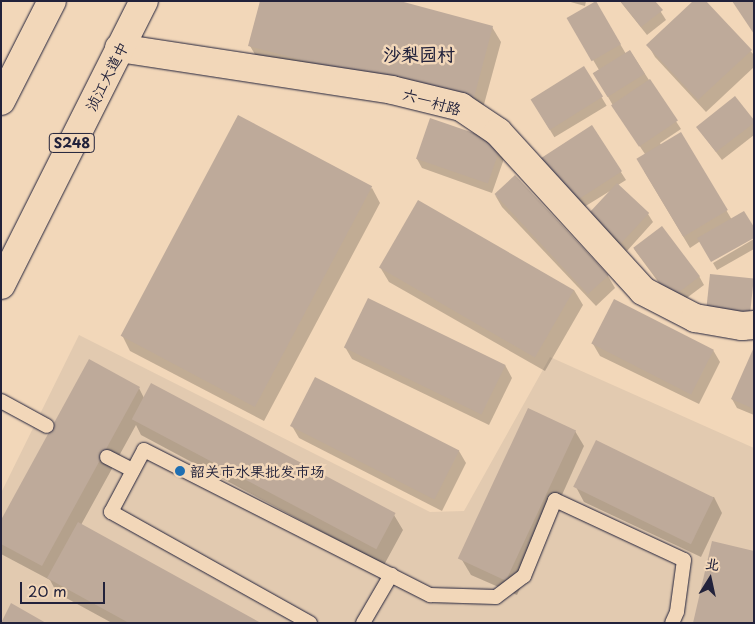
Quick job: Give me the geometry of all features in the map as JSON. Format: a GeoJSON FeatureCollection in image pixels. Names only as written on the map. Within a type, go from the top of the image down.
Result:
{"type":"FeatureCollection","features":[{"type":"Feature","properties":{"kind":"street"},"geometry":{"type":"LineString","coordinates":[[1,101],[52,1]]}},
{"type":"Feature","properties":{"kind":"street","name":"浈江大道中"},"geometry":{"type":"LineString","coordinates":[[1,285],[144,1]]}},
{"type":"Feature","properties":{"kind":"street","name":"六一村路"},"geometry":{"type":"LineString","coordinates":[[120,48],[392,90],[461,107],[498,132],[643,291],[695,318],[742,326],[754,325]]}},
{"type":"Feature","properties":{"kind":"lane"},"geometry":{"type":"LineString","coordinates":[[1,401],[47,426]]}},
{"type":"Feature","properties":{"kind":"lane"},"geometry":{"type":"LineString","coordinates":[[310,623],[111,512],[144,450],[430,595],[496,597],[524,576],[555,500],[684,560],[677,612],[672,623]]}},
{"type":"Feature","properties":{"kind":"lane"},"geometry":{"type":"LineString","coordinates":[[108,457],[133,470]]}},
{"type":"Feature","properties":{"kind":"lane"},"geometry":{"type":"LineString","coordinates":[[363,623],[391,575]]}},
{"type":"Feature","properties":{"kind":"shaded area","name":"韶关市水果批发市场"},"geometry":{"type":"Polygon","coordinates":[[[79,335],[430,512],[464,511],[550,357],[754,448],[754,623],[1,623],[1,493],[79,335]]]}},
{"type":"Feature","properties":{"kind":"building"},"geometry":{"type":"Polygon","coordinates":[[[260,1],[400,1],[493,26],[472,105],[248,46],[260,1]]]}},
{"type":"Feature","properties":{"kind":"building"},"geometry":{"type":"Polygon","coordinates":[[[596,1],[621,44],[592,61],[567,18],[596,1]]]}},
{"type":"Feature","properties":{"kind":"building"},"geometry":{"type":"Polygon","coordinates":[[[620,1],[655,1],[663,10],[641,27],[620,1]]]}},
{"type":"Feature","properties":{"kind":"building"},"geometry":{"type":"Polygon","coordinates":[[[693,1],[706,1],[752,50],[698,100],[646,45],[693,1]]]}},
{"type":"Feature","properties":{"kind":"building"},"geometry":{"type":"Polygon","coordinates":[[[732,1],[754,1],[754,34],[732,1]]]}},
{"type":"Feature","properties":{"kind":"building"},"geometry":{"type":"Polygon","coordinates":[[[630,50],[645,74],[608,97],[593,73],[630,50]]]}},
{"type":"Feature","properties":{"kind":"building"},"geometry":{"type":"Polygon","coordinates":[[[584,66],[603,97],[550,130],[531,99],[584,66]]]}},
{"type":"Feature","properties":{"kind":"building"},"geometry":{"type":"Polygon","coordinates":[[[650,79],[678,120],[639,147],[611,105],[650,79]]]}},
{"type":"Feature","properties":{"kind":"building"},"geometry":{"type":"Polygon","coordinates":[[[735,96],[754,120],[754,123],[716,152],[696,127],[735,96]]]}},
{"type":"Feature","properties":{"kind":"building"},"geometry":{"type":"Polygon","coordinates":[[[238,115],[372,186],[255,407],[121,336],[238,115]]]}},
{"type":"Feature","properties":{"kind":"building"},"geometry":{"type":"Polygon","coordinates":[[[430,118],[502,143],[488,183],[416,159],[430,118]]]}},
{"type":"Feature","properties":{"kind":"building"},"geometry":{"type":"Polygon","coordinates":[[[592,125],[622,171],[571,204],[541,158],[592,125]]]}},
{"type":"Feature","properties":{"kind":"building"},"geometry":{"type":"Polygon","coordinates":[[[681,132],[728,210],[683,237],[636,159],[681,132]]]}},
{"type":"Feature","properties":{"kind":"building"},"geometry":{"type":"Polygon","coordinates":[[[515,175],[608,275],[588,294],[495,194],[515,175]]]}},
{"type":"Feature","properties":{"kind":"building"},"geometry":{"type":"Polygon","coordinates":[[[617,183],[649,213],[621,243],[589,213],[617,183]]]}},
{"type":"Feature","properties":{"kind":"building"},"geometry":{"type":"Polygon","coordinates":[[[418,200],[574,290],[535,358],[379,268],[418,200]]]}},
{"type":"Feature","properties":{"kind":"building"},"geometry":{"type":"Polygon","coordinates":[[[744,211],[754,227],[754,238],[711,262],[697,238],[744,211]]]}},
{"type":"Feature","properties":{"kind":"building"},"geometry":{"type":"Polygon","coordinates":[[[662,226],[700,276],[671,298],[633,248],[662,226]]]}},
{"type":"Feature","properties":{"kind":"building"},"geometry":{"type":"Polygon","coordinates":[[[710,274],[754,279],[750,316],[706,312],[710,274]]]}},
{"type":"Feature","properties":{"kind":"building"},"geometry":{"type":"Polygon","coordinates":[[[368,298],[506,365],[481,415],[344,347],[368,298]]]}},
{"type":"Feature","properties":{"kind":"building"},"geometry":{"type":"Polygon","coordinates":[[[614,299],[714,350],[691,394],[591,344],[614,299]]]}},
{"type":"Feature","properties":{"kind":"building"},"geometry":{"type":"Polygon","coordinates":[[[754,347],[754,409],[731,399],[754,347]]]}},
{"type":"Feature","properties":{"kind":"building"},"geometry":{"type":"Polygon","coordinates":[[[89,359],[140,387],[42,566],[1,544],[1,520],[89,359]]]}},
{"type":"Feature","properties":{"kind":"building"},"geometry":{"type":"Polygon","coordinates":[[[315,377],[459,451],[434,500],[290,426],[315,377]]]}},
{"type":"Feature","properties":{"kind":"building"},"geometry":{"type":"Polygon","coordinates":[[[151,383],[396,513],[376,549],[132,419],[151,383]]]}},
{"type":"Feature","properties":{"kind":"building"},"geometry":{"type":"Polygon","coordinates":[[[528,408],[576,430],[506,581],[458,558],[528,408]]]}},
{"type":"Feature","properties":{"kind":"building"},"geometry":{"type":"Polygon","coordinates":[[[596,440],[714,497],[691,544],[573,487],[596,440]]]}},
{"type":"Feature","properties":{"kind":"building"},"geometry":{"type":"Polygon","coordinates":[[[78,522],[261,623],[129,623],[47,578],[78,522]]]}},
{"type":"Feature","properties":{"kind":"building"},"geometry":{"type":"Polygon","coordinates":[[[712,541],[754,551],[754,623],[693,623],[712,541]]]}},
{"type":"Feature","properties":{"kind":"building"},"geometry":{"type":"Polygon","coordinates":[[[11,603],[46,623],[1,623],[11,603]]]}},
{"type":"Feature","properties":{"kind":"place","name":"韶关市水果批发市场"},"geometry":{"type":"Point","coordinates":[180,471]}},
{"type":"Feature","properties":{"kind":"district","name":"沙梨园村"},"geometry":{"type":"Point","coordinates":[419,54]}}]}
